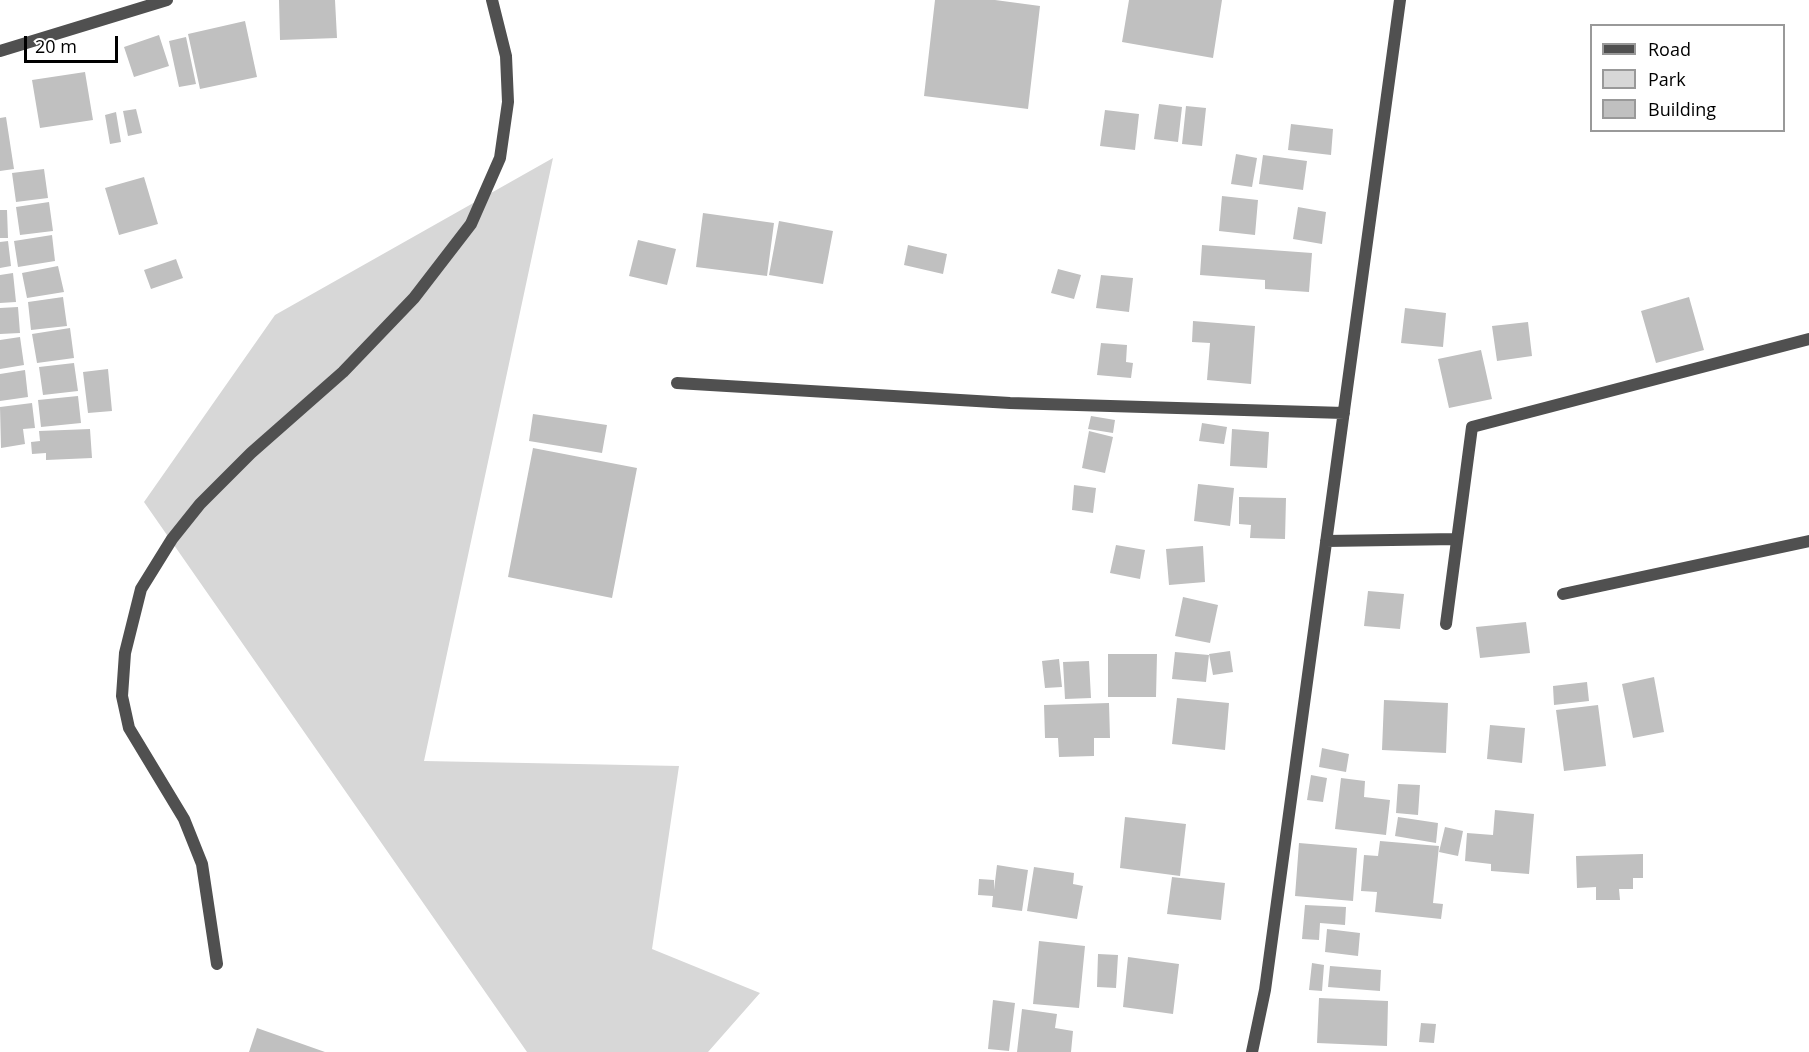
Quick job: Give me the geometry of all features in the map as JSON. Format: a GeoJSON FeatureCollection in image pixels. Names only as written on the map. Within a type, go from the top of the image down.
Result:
{"type":"FeatureCollection","features":[{"type":"Feature","properties":{"kind":"street"},"geometry":{"type":"LineString","coordinates":[[0,51],[167,0]]}},
{"type":"Feature","properties":{"kind":"street"},"geometry":{"type":"LineString","coordinates":[[218,964],[202,864],[184,819],[129,728],[122,696],[125,653],[141,589],[172,538],[200,504],[251,453],[343,372],[414,298],[471,224],[500,158],[508,102],[506,56],[492,0]]}},
{"type":"Feature","properties":{"kind":"street"},"geometry":{"type":"LineString","coordinates":[[1252,1052],[1265,990],[1400,0]]}},
{"type":"Feature","properties":{"kind":"street"},"geometry":{"type":"LineString","coordinates":[[1446,624],[1472,427],[1809,339]]}},
{"type":"Feature","properties":{"kind":"street"},"geometry":{"type":"LineString","coordinates":[[677,382],[1010,403],[1344,413]]}},
{"type":"Feature","properties":{"kind":"street"},"geometry":{"type":"LineString","coordinates":[[1326,541],[1457,540]]}},
{"type":"Feature","properties":{"kind":"street"},"geometry":{"type":"LineString","coordinates":[[1563,594],[1809,541]]}},
{"type":"Feature","properties":{"kind":"green space"},"geometry":{"type":"Polygon","coordinates":[[[553,158],[424,761],[679,766],[652,949],[760,993],[708,1052],[527,1052],[144,502],[275,315],[553,158]]]}},
{"type":"Feature","properties":{"kind":"building"},"geometry":{"type":"Polygon","coordinates":[[[279,0],[335,0],[337,38],[280,40],[279,0]]]}},
{"type":"Feature","properties":{"kind":"building"},"geometry":{"type":"Polygon","coordinates":[[[935,0],[995,0],[1040,6],[1028,109],[924,96],[935,0]]]}},
{"type":"Feature","properties":{"kind":"building"},"geometry":{"type":"Polygon","coordinates":[[[1129,0],[1222,0],[1213,58],[1122,42],[1129,0]]]}},
{"type":"Feature","properties":{"kind":"building"},"geometry":{"type":"Polygon","coordinates":[[[245,21],[257,77],[200,89],[188,34],[245,21]]]}},
{"type":"Feature","properties":{"kind":"building"},"geometry":{"type":"Polygon","coordinates":[[[159,35],[169,66],[134,77],[124,47],[159,35]]]}},
{"type":"Feature","properties":{"kind":"building"},"geometry":{"type":"Polygon","coordinates":[[[186,37],[196,84],[179,87],[169,41],[186,37]]]}},
{"type":"Feature","properties":{"kind":"building"},"geometry":{"type":"Polygon","coordinates":[[[85,72],[93,120],[40,128],[32,80],[85,72]]]}},
{"type":"Feature","properties":{"kind":"building"},"geometry":{"type":"Polygon","coordinates":[[[1159,104],[1182,107],[1178,142],[1154,139],[1159,104]]]}},
{"type":"Feature","properties":{"kind":"building"},"geometry":{"type":"Polygon","coordinates":[[[1186,106],[1206,108],[1202,146],[1182,144],[1186,106]]]}},
{"type":"Feature","properties":{"kind":"building"},"geometry":{"type":"Polygon","coordinates":[[[136,109],[142,133],[128,136],[123,111],[136,109]]]}},
{"type":"Feature","properties":{"kind":"building"},"geometry":{"type":"Polygon","coordinates":[[[1105,110],[1139,114],[1135,150],[1100,146],[1105,110]]]}},
{"type":"Feature","properties":{"kind":"building"},"geometry":{"type":"Polygon","coordinates":[[[116,112],[121,142],[110,144],[105,115],[116,112]]]}},
{"type":"Feature","properties":{"kind":"building"},"geometry":{"type":"Polygon","coordinates":[[[6,117],[14,169],[0,171],[0,118],[6,117]]]}},
{"type":"Feature","properties":{"kind":"building"},"geometry":{"type":"Polygon","coordinates":[[[1291,124],[1333,129],[1331,155],[1288,150],[1291,124]]]}},
{"type":"Feature","properties":{"kind":"building"},"geometry":{"type":"Polygon","coordinates":[[[1236,154],[1257,158],[1252,187],[1231,184],[1236,154]]]}},
{"type":"Feature","properties":{"kind":"building"},"geometry":{"type":"Polygon","coordinates":[[[1263,155],[1307,161],[1303,190],[1259,184],[1263,155]]]}},
{"type":"Feature","properties":{"kind":"building"},"geometry":{"type":"Polygon","coordinates":[[[44,169],[48,198],[16,202],[12,173],[44,169]]]}},
{"type":"Feature","properties":{"kind":"building"},"geometry":{"type":"Polygon","coordinates":[[[144,177],[158,224],[119,235],[105,188],[144,177]]]}},
{"type":"Feature","properties":{"kind":"building"},"geometry":{"type":"Polygon","coordinates":[[[1222,196],[1258,200],[1255,235],[1219,231],[1222,196]]]}},
{"type":"Feature","properties":{"kind":"building"},"geometry":{"type":"Polygon","coordinates":[[[49,202],[53,231],[20,235],[16,207],[49,202]]]}},
{"type":"Feature","properties":{"kind":"building"},"geometry":{"type":"Polygon","coordinates":[[[1298,207],[1326,212],[1322,244],[1293,239],[1298,207]]]}},
{"type":"Feature","properties":{"kind":"building"},"geometry":{"type":"Polygon","coordinates":[[[0,210],[7,210],[8,238],[0,238],[0,210]]]}},
{"type":"Feature","properties":{"kind":"building"},"geometry":{"type":"Polygon","coordinates":[[[703,213],[774,223],[767,276],[696,267],[703,213]]]}},
{"type":"Feature","properties":{"kind":"building"},"geometry":{"type":"Polygon","coordinates":[[[779,221],[833,231],[823,284],[769,275],[779,221]]]}},
{"type":"Feature","properties":{"kind":"building"},"geometry":{"type":"Polygon","coordinates":[[[52,235],[55,261],[18,267],[14,241],[52,235]]]}},
{"type":"Feature","properties":{"kind":"building"},"geometry":{"type":"Polygon","coordinates":[[[638,240],[676,249],[667,285],[629,276],[638,240]]]}},
{"type":"Feature","properties":{"kind":"building"},"geometry":{"type":"Polygon","coordinates":[[[8,241],[11,266],[0,268],[0,242],[8,241]]]}},
{"type":"Feature","properties":{"kind":"building"},"geometry":{"type":"Polygon","coordinates":[[[908,245],[947,254],[943,274],[904,265],[908,245]]]}},
{"type":"Feature","properties":{"kind":"building"},"geometry":{"type":"Polygon","coordinates":[[[1202,245],[1312,253],[1309,292],[1265,289],[1265,280],[1200,275],[1202,245]]]}},
{"type":"Feature","properties":{"kind":"building"},"geometry":{"type":"Polygon","coordinates":[[[176,259],[183,278],[151,289],[144,270],[176,259]]]}},
{"type":"Feature","properties":{"kind":"building"},"geometry":{"type":"Polygon","coordinates":[[[58,266],[64,292],[27,298],[22,273],[58,266]]]}},
{"type":"Feature","properties":{"kind":"building"},"geometry":{"type":"Polygon","coordinates":[[[1058,269],[1081,275],[1074,299],[1051,293],[1058,269]]]}},
{"type":"Feature","properties":{"kind":"building"},"geometry":{"type":"Polygon","coordinates":[[[13,273],[16,302],[0,303],[0,275],[13,273]]]}},
{"type":"Feature","properties":{"kind":"building"},"geometry":{"type":"Polygon","coordinates":[[[1101,275],[1133,278],[1129,312],[1096,308],[1101,275]]]}},
{"type":"Feature","properties":{"kind":"building"},"geometry":{"type":"Polygon","coordinates":[[[63,297],[67,326],[31,330],[28,302],[63,297]]]}},
{"type":"Feature","properties":{"kind":"building"},"geometry":{"type":"Polygon","coordinates":[[[1689,297],[1704,350],[1656,363],[1641,311],[1689,297]]]}},
{"type":"Feature","properties":{"kind":"building"},"geometry":{"type":"Polygon","coordinates":[[[18,307],[20,333],[0,334],[0,308],[18,307]]]}},
{"type":"Feature","properties":{"kind":"building"},"geometry":{"type":"Polygon","coordinates":[[[1405,308],[1446,313],[1443,347],[1401,343],[1405,308]]]}},
{"type":"Feature","properties":{"kind":"building"},"geometry":{"type":"Polygon","coordinates":[[[1193,321],[1255,326],[1251,384],[1207,380],[1210,343],[1192,342],[1193,321]]]}},
{"type":"Feature","properties":{"kind":"building"},"geometry":{"type":"Polygon","coordinates":[[[1528,322],[1532,356],[1497,361],[1492,326],[1528,322]]]}},
{"type":"Feature","properties":{"kind":"building"},"geometry":{"type":"Polygon","coordinates":[[[70,328],[74,358],[37,363],[32,334],[70,328]]]}},
{"type":"Feature","properties":{"kind":"building"},"geometry":{"type":"Polygon","coordinates":[[[20,337],[24,365],[0,369],[0,340],[20,337]]]}},
{"type":"Feature","properties":{"kind":"building"},"geometry":{"type":"Polygon","coordinates":[[[1101,343],[1127,345],[1126,362],[1133,363],[1131,378],[1097,375],[1101,343]]]}},
{"type":"Feature","properties":{"kind":"building"},"geometry":{"type":"Polygon","coordinates":[[[1481,350],[1492,399],[1449,408],[1438,359],[1481,350]]]}},
{"type":"Feature","properties":{"kind":"building"},"geometry":{"type":"Polygon","coordinates":[[[74,363],[78,391],[43,395],[39,367],[74,363]]]}},
{"type":"Feature","properties":{"kind":"building"},"geometry":{"type":"Polygon","coordinates":[[[108,369],[112,411],[88,413],[83,372],[108,369]]]}},
{"type":"Feature","properties":{"kind":"building"},"geometry":{"type":"Polygon","coordinates":[[[25,370],[28,397],[0,401],[0,374],[25,370]]]}},
{"type":"Feature","properties":{"kind":"building"},"geometry":{"type":"Polygon","coordinates":[[[78,396],[81,423],[41,427],[38,400],[78,396]]]}},
{"type":"Feature","properties":{"kind":"building"},"geometry":{"type":"Polygon","coordinates":[[[32,403],[35,428],[23,429],[25,444],[1,448],[0,407],[32,403]]]}},
{"type":"Feature","properties":{"kind":"building"},"geometry":{"type":"Polygon","coordinates":[[[533,414],[607,425],[602,453],[529,441],[533,414]]]}},
{"type":"Feature","properties":{"kind":"building"},"geometry":{"type":"Polygon","coordinates":[[[1091,416],[1115,420],[1113,433],[1088,429],[1091,416]]]}},
{"type":"Feature","properties":{"kind":"building"},"geometry":{"type":"Polygon","coordinates":[[[1202,423],[1227,427],[1224,444],[1199,441],[1202,423]]]}},
{"type":"Feature","properties":{"kind":"building"},"geometry":{"type":"Polygon","coordinates":[[[90,429],[92,458],[46,460],[46,453],[32,454],[31,442],[40,441],[39,431],[90,429]]]}},
{"type":"Feature","properties":{"kind":"building"},"geometry":{"type":"Polygon","coordinates":[[[1232,429],[1269,432],[1267,468],[1230,466],[1232,429]]]}},
{"type":"Feature","properties":{"kind":"building"},"geometry":{"type":"Polygon","coordinates":[[[1089,431],[1113,437],[1105,473],[1082,468],[1089,431]]]}},
{"type":"Feature","properties":{"kind":"building"},"geometry":{"type":"Polygon","coordinates":[[[533,448],[637,468],[612,598],[508,577],[533,448]]]}},
{"type":"Feature","properties":{"kind":"building"},"geometry":{"type":"Polygon","coordinates":[[[1198,484],[1234,488],[1230,526],[1194,521],[1198,484]]]}},
{"type":"Feature","properties":{"kind":"building"},"geometry":{"type":"Polygon","coordinates":[[[1074,485],[1096,488],[1093,513],[1072,510],[1074,485]]]}},
{"type":"Feature","properties":{"kind":"building"},"geometry":{"type":"Polygon","coordinates":[[[1239,497],[1286,498],[1285,539],[1250,538],[1251,525],[1239,524],[1239,497]]]}},
{"type":"Feature","properties":{"kind":"building"},"geometry":{"type":"Polygon","coordinates":[[[1116,545],[1145,550],[1140,579],[1110,573],[1116,545]]]}},
{"type":"Feature","properties":{"kind":"building"},"geometry":{"type":"Polygon","coordinates":[[[1203,546],[1205,582],[1169,585],[1166,549],[1203,546]]]}},
{"type":"Feature","properties":{"kind":"building"},"geometry":{"type":"Polygon","coordinates":[[[1368,591],[1404,594],[1400,629],[1364,626],[1368,591]]]}},
{"type":"Feature","properties":{"kind":"building"},"geometry":{"type":"Polygon","coordinates":[[[1183,597],[1218,605],[1210,643],[1175,636],[1183,597]]]}},
{"type":"Feature","properties":{"kind":"building"},"geometry":{"type":"Polygon","coordinates":[[[1526,622],[1530,653],[1480,658],[1476,627],[1526,622]]]}},
{"type":"Feature","properties":{"kind":"building"},"geometry":{"type":"Polygon","coordinates":[[[1230,651],[1233,672],[1213,675],[1209,654],[1230,651]]]}},
{"type":"Feature","properties":{"kind":"building"},"geometry":{"type":"Polygon","coordinates":[[[1175,652],[1209,655],[1206,682],[1172,679],[1175,652]]]}},
{"type":"Feature","properties":{"kind":"building"},"geometry":{"type":"Polygon","coordinates":[[[1108,654],[1157,654],[1156,697],[1108,697],[1108,654]]]}},
{"type":"Feature","properties":{"kind":"building"},"geometry":{"type":"Polygon","coordinates":[[[1059,659],[1062,687],[1045,688],[1042,661],[1059,659]]]}},
{"type":"Feature","properties":{"kind":"building"},"geometry":{"type":"Polygon","coordinates":[[[1089,661],[1091,698],[1065,699],[1063,662],[1089,661]]]}},
{"type":"Feature","properties":{"kind":"building"},"geometry":{"type":"Polygon","coordinates":[[[1654,677],[1664,732],[1633,738],[1622,684],[1654,677]]]}},
{"type":"Feature","properties":{"kind":"building"},"geometry":{"type":"Polygon","coordinates":[[[1587,682],[1589,701],[1554,705],[1553,686],[1587,682]]]}},
{"type":"Feature","properties":{"kind":"building"},"geometry":{"type":"Polygon","coordinates":[[[1177,698],[1229,703],[1225,750],[1172,744],[1177,698]]]}},
{"type":"Feature","properties":{"kind":"building"},"geometry":{"type":"Polygon","coordinates":[[[1384,700],[1448,703],[1446,753],[1382,750],[1384,700]]]}},
{"type":"Feature","properties":{"kind":"building"},"geometry":{"type":"Polygon","coordinates":[[[1109,703],[1110,738],[1094,738],[1094,756],[1059,757],[1058,738],[1045,738],[1044,705],[1109,703]]]}},
{"type":"Feature","properties":{"kind":"building"},"geometry":{"type":"Polygon","coordinates":[[[1598,705],[1606,766],[1564,771],[1556,710],[1598,705]]]}},
{"type":"Feature","properties":{"kind":"building"},"geometry":{"type":"Polygon","coordinates":[[[1490,725],[1525,728],[1522,763],[1487,759],[1490,725]]]}},
{"type":"Feature","properties":{"kind":"building"},"geometry":{"type":"Polygon","coordinates":[[[1322,748],[1349,754],[1346,772],[1319,767],[1322,748]]]}},
{"type":"Feature","properties":{"kind":"building"},"geometry":{"type":"Polygon","coordinates":[[[1311,775],[1327,778],[1323,802],[1307,800],[1311,775]]]}},
{"type":"Feature","properties":{"kind":"building"},"geometry":{"type":"Polygon","coordinates":[[[1341,778],[1365,781],[1364,797],[1390,800],[1386,835],[1335,829],[1341,778]]]}},
{"type":"Feature","properties":{"kind":"building"},"geometry":{"type":"Polygon","coordinates":[[[1398,784],[1420,785],[1418,815],[1396,813],[1398,784]]]}},
{"type":"Feature","properties":{"kind":"building"},"geometry":{"type":"Polygon","coordinates":[[[1495,810],[1534,814],[1529,874],[1491,871],[1491,864],[1465,861],[1467,833],[1493,835],[1495,810]]]}},
{"type":"Feature","properties":{"kind":"building"},"geometry":{"type":"Polygon","coordinates":[[[1125,817],[1186,824],[1180,876],[1120,868],[1125,817]]]}},
{"type":"Feature","properties":{"kind":"building"},"geometry":{"type":"Polygon","coordinates":[[[1398,817],[1438,823],[1436,843],[1395,836],[1398,817]]]}},
{"type":"Feature","properties":{"kind":"building"},"geometry":{"type":"Polygon","coordinates":[[[1445,827],[1463,831],[1458,856],[1439,852],[1445,827]]]}},
{"type":"Feature","properties":{"kind":"building"},"geometry":{"type":"Polygon","coordinates":[[[1380,841],[1439,846],[1433,903],[1443,904],[1441,919],[1375,912],[1377,892],[1361,891],[1364,855],[1378,856],[1380,841]]]}},
{"type":"Feature","properties":{"kind":"building"},"geometry":{"type":"Polygon","coordinates":[[[1299,843],[1357,848],[1353,901],[1295,896],[1299,843]]]}},
{"type":"Feature","properties":{"kind":"building"},"geometry":{"type":"Polygon","coordinates":[[[1643,854],[1643,878],[1633,878],[1633,889],[1619,889],[1620,900],[1596,900],[1596,887],[1577,888],[1576,856],[1643,854]]]}},
{"type":"Feature","properties":{"kind":"building"},"geometry":{"type":"Polygon","coordinates":[[[997,865],[1028,870],[1022,911],[992,907],[993,896],[978,895],[979,879],[994,880],[994,890],[997,865]]]}},
{"type":"Feature","properties":{"kind":"building"},"geometry":{"type":"Polygon","coordinates":[[[1034,867],[1074,873],[1073,884],[1083,886],[1077,919],[1027,911],[1034,867]]]}},
{"type":"Feature","properties":{"kind":"building"},"geometry":{"type":"Polygon","coordinates":[[[1172,877],[1225,883],[1221,920],[1167,914],[1172,877]]]}},
{"type":"Feature","properties":{"kind":"building"},"geometry":{"type":"Polygon","coordinates":[[[1305,905],[1346,907],[1345,925],[1320,923],[1319,940],[1302,939],[1305,905]]]}},
{"type":"Feature","properties":{"kind":"building"},"geometry":{"type":"Polygon","coordinates":[[[1327,929],[1360,933],[1358,956],[1325,952],[1327,929]]]}},
{"type":"Feature","properties":{"kind":"building"},"geometry":{"type":"Polygon","coordinates":[[[1039,941],[1085,946],[1079,1008],[1033,1004],[1039,941]]]}},
{"type":"Feature","properties":{"kind":"building"},"geometry":{"type":"Polygon","coordinates":[[[1098,954],[1118,955],[1116,988],[1097,987],[1098,954]]]}},
{"type":"Feature","properties":{"kind":"building"},"geometry":{"type":"Polygon","coordinates":[[[1128,957],[1179,964],[1173,1014],[1123,1007],[1128,957]]]}},
{"type":"Feature","properties":{"kind":"building"},"geometry":{"type":"Polygon","coordinates":[[[1312,963],[1324,965],[1322,991],[1309,990],[1312,963]]]}},
{"type":"Feature","properties":{"kind":"building"},"geometry":{"type":"Polygon","coordinates":[[[1330,966],[1381,970],[1380,991],[1328,987],[1330,966]]]}},
{"type":"Feature","properties":{"kind":"building"},"geometry":{"type":"Polygon","coordinates":[[[1319,998],[1388,1001],[1387,1046],[1317,1043],[1319,998]]]}},
{"type":"Feature","properties":{"kind":"building"},"geometry":{"type":"Polygon","coordinates":[[[993,1000],[1015,1003],[1009,1051],[988,1049],[993,1000]]]}},
{"type":"Feature","properties":{"kind":"building"},"geometry":{"type":"Polygon","coordinates":[[[1022,1009],[1057,1014],[1055,1028],[1073,1031],[1071,1052],[1017,1052],[1022,1009]]]}},
{"type":"Feature","properties":{"kind":"building"},"geometry":{"type":"Polygon","coordinates":[[[1421,1023],[1436,1024],[1434,1043],[1419,1042],[1421,1023]]]}},
{"type":"Feature","properties":{"kind":"building"},"geometry":{"type":"Polygon","coordinates":[[[257,1028],[325,1052],[249,1052],[257,1028]]]}}]}
